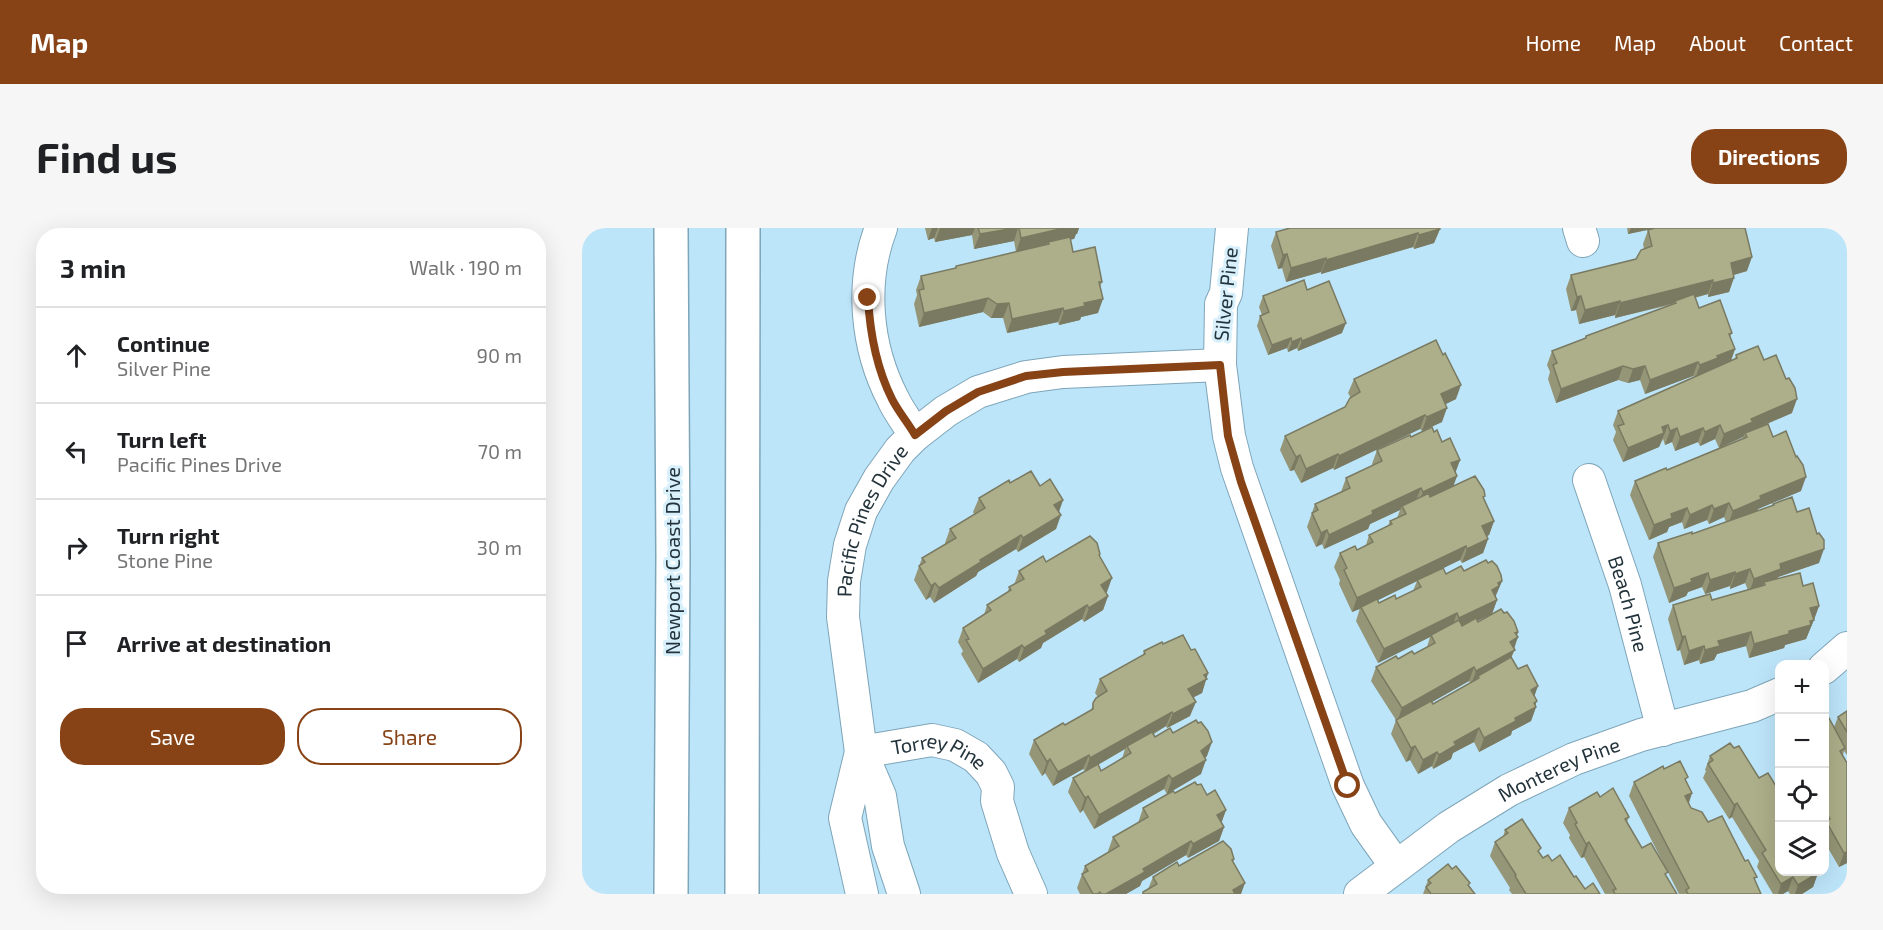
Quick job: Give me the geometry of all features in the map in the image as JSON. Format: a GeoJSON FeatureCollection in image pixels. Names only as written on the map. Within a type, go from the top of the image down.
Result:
{"type":"FeatureCollection","features":[{"type":"Feature","properties":{"kind":"main road","name":"Newport Coast Drive"},"geometry":{"type":"LineString","coordinates":[[671,228],[673,533],[671,894]]}},
{"type":"Feature","properties":{"kind":"main road"},"geometry":{"type":"LineString","coordinates":[[742,894],[743,228]]}},
{"type":"Feature","properties":{"kind":"street"},"geometry":{"type":"LineString","coordinates":[[881,228],[870,263],[868,298],[870,333],[879,368],[893,400],[915,435]]}},
{"type":"Feature","properties":{"kind":"street","name":"Silver Pine"},"geometry":{"type":"LineString","coordinates":[[1232,228],[1226,293],[1221,304],[1220,365],[1228,436],[1256,527],[1348,786],[1366,824],[1396,866]]}},
{"type":"Feature","properties":{"kind":"street","name":"Pacific Pines Drive"},"geometry":{"type":"LineString","coordinates":[[904,894],[888,846],[880,796],[861,752],[843,617],[843,581],[848,556],[861,511],[879,479],[900,450],[915,435],[946,411],[978,392],[1026,376],[1063,372],[1220,365]]}},
{"type":"Feature","properties":{"kind":"street","name":"Beach Pine"},"geometry":{"type":"LineString","coordinates":[[1589,480],[1625,585],[1663,730]]}},
{"type":"Feature","properties":{"kind":"street"},"geometry":{"type":"LineString","coordinates":[[1829,664],[1847,648]]}},
{"type":"Feature","properties":{"kind":"street","name":"Monterey Pine"},"geometry":{"type":"LineString","coordinates":[[1360,894],[1449,827],[1509,790],[1574,759],[1641,735],[1752,706],[1775,696]]}},
{"type":"Feature","properties":{"kind":"street","name":"Torrey Pine"},"geometry":{"type":"LineString","coordinates":[[861,752],[932,740],[955,745],[976,757],[991,773],[998,787],[997,801],[1013,853],[1031,894]]}},
{"type":"Feature","properties":{"kind":"street","name":"Pacific Pines Drive"},"geometry":{"type":"LineString","coordinates":[[861,752],[845,818],[862,894]]}},
{"type":"Feature","properties":{"kind":"building"},"geometry":{"type":"Polygon","coordinates":[[[978,228],[1015,228],[980,234],[978,228]]]}},
{"type":"Feature","properties":{"kind":"building"},"geometry":{"type":"Polygon","coordinates":[[[1019,228],[1064,228],[1021,238],[1019,228]]]}},
{"type":"Feature","properties":{"kind":"building"},"geometry":{"type":"Polygon","coordinates":[[[1290,228],[1440,229],[1291,268],[1287,254],[1283,255],[1276,232],[1290,228]]]}},
{"type":"Feature","properties":{"kind":"building"},"geometry":{"type":"Polygon","coordinates":[[[1655,228],[1745,228],[1752,257],[1731,263],[1734,278],[1713,283],[1713,280],[1585,310],[1581,296],[1577,297],[1571,275],[1636,259],[1641,250],[1652,246],[1648,230],[1655,228]]]}},
{"type":"Feature","properties":{"kind":"building"},"geometry":{"type":"Polygon","coordinates":[[[1070,237],[1073,252],[1095,247],[1103,299],[1064,311],[1063,308],[1012,319],[1009,303],[997,304],[988,298],[924,313],[919,290],[924,289],[921,276],[1070,237]]]}},
{"type":"Feature","properties":{"kind":"building"},"geometry":{"type":"Polygon","coordinates":[[[1304,280],[1307,290],[1329,281],[1346,323],[1302,341],[1301,338],[1292,342],[1291,338],[1272,345],[1260,316],[1269,312],[1263,296],[1304,280]]]}},
{"type":"Feature","properties":{"kind":"building"},"geometry":{"type":"Polygon","coordinates":[[[1694,294],[1699,308],[1720,300],[1732,333],[1729,334],[1735,349],[1700,365],[1698,362],[1650,380],[1645,366],[1633,369],[1623,366],[1561,389],[1553,365],[1557,363],[1552,351],[1694,294]]]}},
{"type":"Feature","properties":{"kind":"building"},"geometry":{"type":"Polygon","coordinates":[[[1436,340],[1461,385],[1441,394],[1447,408],[1427,417],[1425,415],[1306,469],[1300,455],[1296,457],[1285,436],[1345,407],[1350,398],[1360,392],[1354,379],[1436,340]]]}},
{"type":"Feature","properties":{"kind":"building"},"geometry":{"type":"Polygon","coordinates":[[[1758,346],[1764,360],[1776,355],[1786,379],[1789,378],[1795,388],[1797,399],[1751,419],[1753,422],[1724,434],[1720,425],[1705,432],[1703,428],[1680,437],[1677,428],[1670,431],[1668,425],[1662,427],[1664,433],[1628,448],[1618,426],[1624,424],[1618,411],[1737,358],[1736,355],[1758,346]]]}},
{"type":"Feature","properties":{"kind":"building"},"geometry":{"type":"Polygon","coordinates":[[[1768,424],[1773,437],[1786,431],[1796,457],[1803,465],[1806,477],[1760,496],[1761,499],[1733,511],[1729,503],[1714,509],[1712,505],[1690,515],[1687,508],[1671,514],[1672,518],[1654,525],[1635,481],[1747,437],[1745,433],[1768,424]]]}},
{"type":"Feature","properties":{"kind":"building"},"geometry":{"type":"Polygon","coordinates":[[[1432,427],[1434,432],[1437,430],[1442,442],[1450,438],[1460,460],[1451,463],[1457,476],[1423,492],[1421,488],[1372,511],[1373,514],[1329,535],[1327,530],[1321,533],[1312,513],[1318,510],[1315,504],[1350,488],[1346,478],[1382,461],[1377,450],[1432,427]]]}},
{"type":"Feature","properties":{"kind":"building"},"geometry":{"type":"Polygon","coordinates":[[[1031,471],[1040,486],[1050,479],[1063,500],[1054,505],[1061,515],[1023,538],[1021,535],[939,588],[935,583],[931,586],[919,566],[925,562],[922,558],[956,538],[950,529],[985,508],[979,498],[1009,480],[1010,483],[1031,471]]]}},
{"type":"Feature","properties":{"kind":"building"},"geometry":{"type":"Polygon","coordinates":[[[1475,476],[1484,490],[1485,496],[1483,497],[1494,521],[1482,526],[1488,539],[1467,549],[1466,546],[1357,598],[1344,570],[1347,568],[1340,553],[1355,546],[1357,550],[1373,542],[1369,535],[1392,524],[1390,521],[1406,514],[1402,506],[1429,493],[1430,497],[1475,476]]]}},
{"type":"Feature","properties":{"kind":"building"},"geometry":{"type":"Polygon","coordinates":[[[1792,497],[1797,512],[1809,508],[1817,534],[1819,533],[1824,540],[1824,549],[1780,564],[1781,569],[1754,579],[1750,569],[1710,580],[1708,573],[1674,588],[1658,543],[1692,532],[1692,534],[1792,497]]]}},
{"type":"Feature","properties":{"kind":"building"},"geometry":{"type":"Polygon","coordinates":[[[1090,536],[1097,543],[1099,555],[1112,578],[1101,585],[1108,596],[1089,608],[1087,605],[1045,631],[1047,634],[1024,648],[1022,645],[983,669],[966,640],[969,639],[963,628],[991,610],[987,605],[1011,590],[1009,587],[1024,579],[1019,571],[1043,556],[1046,562],[1090,536]]]}},
{"type":"Feature","properties":{"kind":"building"},"geometry":{"type":"Polygon","coordinates":[[[1486,560],[1488,563],[1492,561],[1497,566],[1501,575],[1502,581],[1498,583],[1499,586],[1492,590],[1497,600],[1459,618],[1457,613],[1384,649],[1361,607],[1377,599],[1379,603],[1395,595],[1396,599],[1421,587],[1417,580],[1443,568],[1446,574],[1461,566],[1464,571],[1486,560]]]}},
{"type":"Feature","properties":{"kind":"building"},"geometry":{"type":"Polygon","coordinates":[[[1800,573],[1803,586],[1813,583],[1819,606],[1810,608],[1814,620],[1810,621],[1811,625],[1754,644],[1751,632],[1718,641],[1720,646],[1705,650],[1704,646],[1689,651],[1685,636],[1682,637],[1673,605],[1710,594],[1712,600],[1765,585],[1764,582],[1800,573]]]}},
{"type":"Feature","properties":{"kind":"building"},"geometry":{"type":"Polygon","coordinates":[[[1501,609],[1504,613],[1507,612],[1514,621],[1518,632],[1515,633],[1518,637],[1510,642],[1515,650],[1476,671],[1474,667],[1402,708],[1376,667],[1396,656],[1398,659],[1412,651],[1414,654],[1435,643],[1431,635],[1459,620],[1462,626],[1476,618],[1478,622],[1501,609]]]}},
{"type":"Feature","properties":{"kind":"building"},"geometry":{"type":"Polygon","coordinates":[[[1183,635],[1191,650],[1195,649],[1208,673],[1204,675],[1207,679],[1188,689],[1196,702],[1173,714],[1172,712],[1090,758],[1089,755],[1058,772],[1050,759],[1047,762],[1034,740],[1093,709],[1096,698],[1107,691],[1100,679],[1145,654],[1144,651],[1183,635]]]}},
{"type":"Feature","properties":{"kind":"building"},"geometry":{"type":"Polygon","coordinates":[[[1511,657],[1518,669],[1527,665],[1538,686],[1531,690],[1537,701],[1534,703],[1536,707],[1484,738],[1479,728],[1454,742],[1456,745],[1439,755],[1437,752],[1423,760],[1415,746],[1411,748],[1396,720],[1431,701],[1433,704],[1511,657]]]}},
{"type":"Feature","properties":{"kind":"building"},"geometry":{"type":"Polygon","coordinates":[[[1847,711],[1847,732],[1838,717],[1847,711]]]}},
{"type":"Feature","properties":{"kind":"building"},"geometry":{"type":"Polygon","coordinates":[[[1829,718],[1845,748],[1840,751],[1847,763],[1847,852],[1844,853],[1829,826],[1829,718]]]}},
{"type":"Feature","properties":{"kind":"building"},"geometry":{"type":"Polygon","coordinates":[[[1196,720],[1198,723],[1201,722],[1208,731],[1212,742],[1201,751],[1206,760],[1172,779],[1169,775],[1099,815],[1088,796],[1085,798],[1073,778],[1098,764],[1101,771],[1131,753],[1127,746],[1152,732],[1155,737],[1170,728],[1173,733],[1196,720]]]}},
{"type":"Feature","properties":{"kind":"building"},"geometry":{"type":"Polygon","coordinates":[[[1730,743],[1734,748],[1739,746],[1759,778],[1768,773],[1775,784],[1775,874],[1762,853],[1766,850],[1737,803],[1734,805],[1708,764],[1713,760],[1710,756],[1730,743]]]}},
{"type":"Feature","properties":{"kind":"building"},"geometry":{"type":"Polygon","coordinates":[[[1680,761],[1688,777],[1685,779],[1692,793],[1685,796],[1691,808],[1702,812],[1708,822],[1722,816],[1745,861],[1748,860],[1757,877],[1754,878],[1761,894],[1688,894],[1686,890],[1689,888],[1634,782],[1663,766],[1664,769],[1680,761]]]}},
{"type":"Feature","properties":{"kind":"building"},"geometry":{"type":"Polygon","coordinates":[[[1195,782],[1197,785],[1201,784],[1207,795],[1215,790],[1226,810],[1217,815],[1224,827],[1193,844],[1191,841],[1143,869],[1145,872],[1106,894],[1100,892],[1093,894],[1082,874],[1088,871],[1085,866],[1119,846],[1113,837],[1148,817],[1143,808],[1195,782]]]}},
{"type":"Feature","properties":{"kind":"building"},"geometry":{"type":"Polygon","coordinates":[[[1613,788],[1629,817],[1625,819],[1642,848],[1651,843],[1668,872],[1665,874],[1677,894],[1615,894],[1613,890],[1616,889],[1589,842],[1586,844],[1569,808],[1597,792],[1600,797],[1613,788]]]}},
{"type":"Feature","properties":{"kind":"building"},"geometry":{"type":"Polygon","coordinates":[[[1522,819],[1541,848],[1538,851],[1543,858],[1548,855],[1552,861],[1560,855],[1585,889],[1593,883],[1600,894],[1526,894],[1495,842],[1508,833],[1505,830],[1522,819]]]}},
{"type":"Feature","properties":{"kind":"building"},"geometry":{"type":"Polygon","coordinates":[[[1223,841],[1231,849],[1234,859],[1232,860],[1245,883],[1233,890],[1235,894],[1143,894],[1157,884],[1153,877],[1177,862],[1179,866],[1223,841]]]}},
{"type":"Feature","properties":{"kind":"building"},"geometry":{"type":"Polygon","coordinates":[[[1448,864],[1452,869],[1456,866],[1470,883],[1468,885],[1475,894],[1431,894],[1426,887],[1431,883],[1428,880],[1448,864]]]}},
{"type":"Feature","properties":{"kind":"building"},"geometry":{"type":"Polygon","coordinates":[[[1776,876],[1813,876],[1798,885],[1793,877],[1781,884],[1776,876]]]}},
{"type":"Feature","properties":{"kind":"route"},"geometry":{"type":"LineString","coordinates":[[868,298],[870,333],[879,368],[893,400],[915,435],[946,411],[978,392],[1026,376],[1063,372],[1220,365],[1228,436],[1241,482],[1348,786]]}}]}
